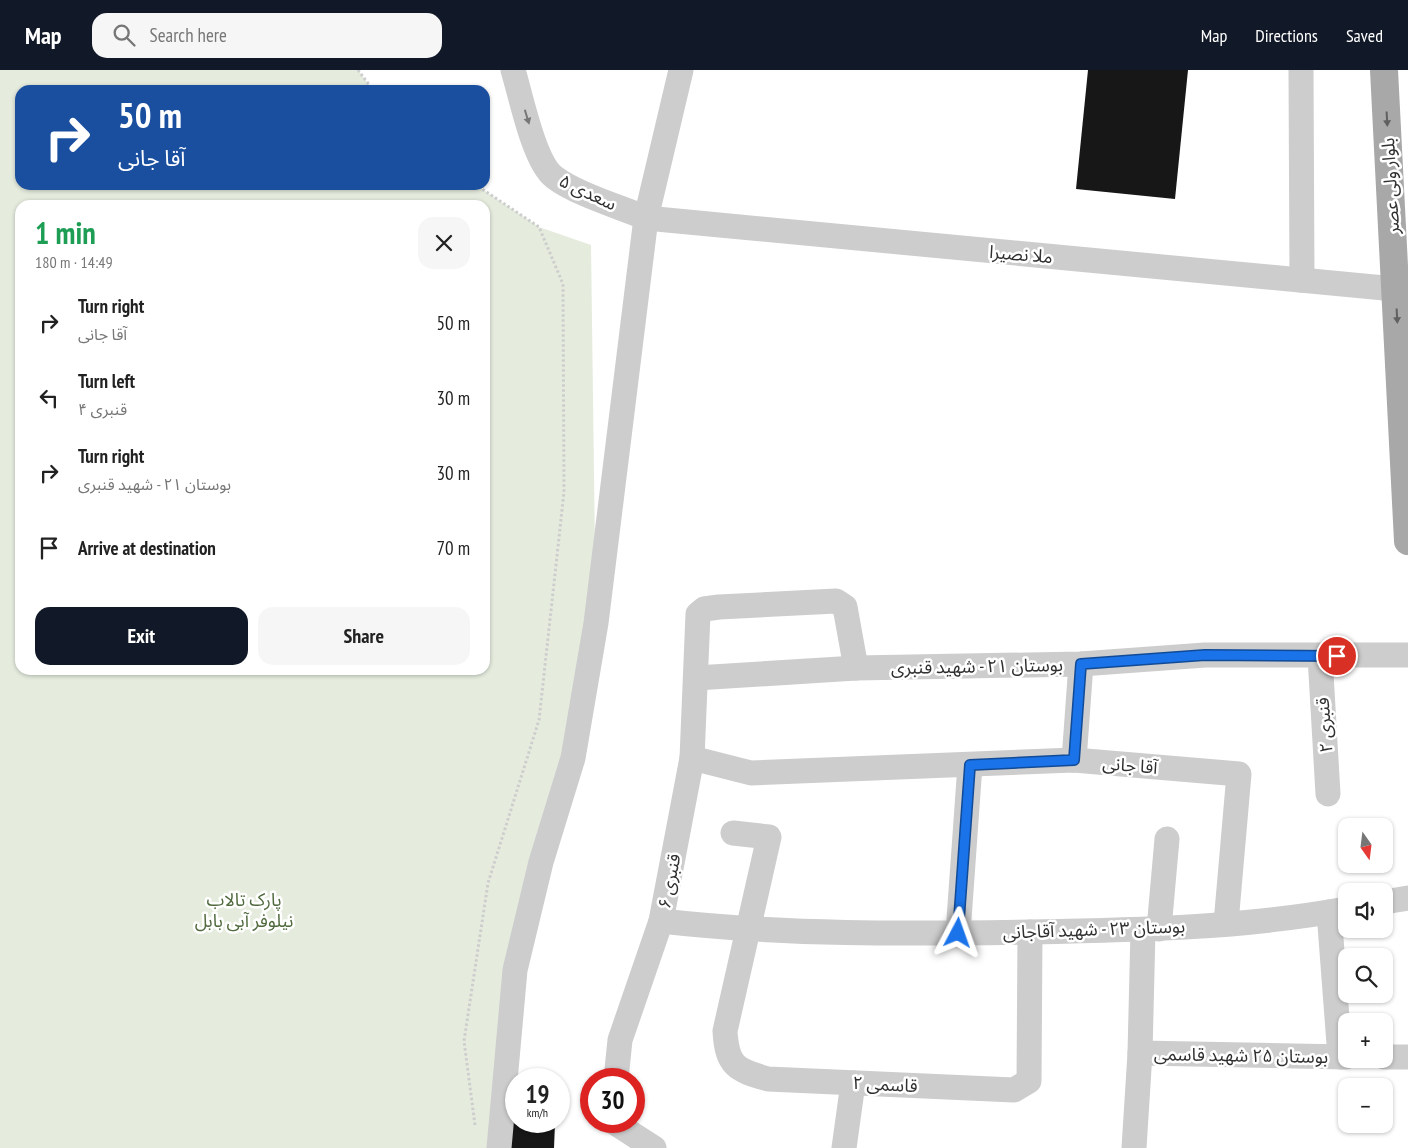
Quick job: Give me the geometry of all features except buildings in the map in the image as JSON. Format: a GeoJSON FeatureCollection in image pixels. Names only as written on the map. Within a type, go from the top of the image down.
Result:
{"type":"FeatureCollection","features":[{"type":"Feature","properties":{"kind":"main road","name":"بلوار ولی عصر"},"geometry":{"type":"LineString","coordinates":[[1384,70],[1408,541]]}},
{"type":"Feature","properties":{"kind":"street","name":"سعدی ۵"},"geometry":{"type":"LineString","coordinates":[[513,70],[540,160],[553,176],[568,186],[646,218]]}},
{"type":"Feature","properties":{"kind":"street"},"geometry":{"type":"LineString","coordinates":[[499,1148],[515,970],[541,862],[573,758],[594,633],[646,218],[681,70]]}},
{"type":"Feature","properties":{"kind":"street"},"geometry":{"type":"LineString","coordinates":[[1301,70],[1302,280]]}},
{"type":"Feature","properties":{"kind":"street","name":"ملا نصیرا"},"geometry":{"type":"LineString","coordinates":[[646,218],[1395,289]]}},
{"type":"Feature","properties":{"kind":"street","name":"قنبری ۶"},"geometry":{"type":"LineString","coordinates":[[617,1068],[620,1040],[661,921],[692,758],[698,614],[704,609],[719,607],[836,601],[845,607],[856,668]]}},
{"type":"Feature","properties":{"kind":"street","name":"بوستان ۲۱ - شهید قنبری"},"geometry":{"type":"LineString","coordinates":[[696,678],[856,668],[1081,664],[1205,655],[1408,655]]}},
{"type":"Feature","properties":{"kind":"street","name":"قنبری ۲"},"geometry":{"type":"LineString","coordinates":[[1320,656],[1328,794]]}},
{"type":"Feature","properties":{"kind":"street"},"geometry":{"type":"LineString","coordinates":[[1074,760],[1081,664]]}},
{"type":"Feature","properties":{"kind":"street","name":"آقا جانی"},"geometry":{"type":"LineString","coordinates":[[692,758],[751,773],[1074,760],[1239,774],[1226,923]]}},
{"type":"Feature","properties":{"kind":"street"},"geometry":{"type":"LineString","coordinates":[[958,933],[970,765]]}},
{"type":"Feature","properties":{"kind":"street","name":"قاسمی ۲"},"geometry":{"type":"LineString","coordinates":[[733,833],[769,837],[750,929],[725,1031],[726,1052],[742,1072],[768,1079],[1014,1090],[1029,1081],[1030,932]]}},
{"type":"Feature","properties":{"kind":"street"},"geometry":{"type":"LineString","coordinates":[[1140,1053],[1151,930],[1168,839]]}},
{"type":"Feature","properties":{"kind":"street"},"geometry":{"type":"LineString","coordinates":[[1393,900],[1408,898]]}},
{"type":"Feature","properties":{"kind":"street"},"geometry":{"type":"LineString","coordinates":[[1337,911],[1341,1013]]}},
{"type":"Feature","properties":{"kind":"street","name":"بوستان ۲۳ - شهید آقاجانی"},"geometry":{"type":"LineString","coordinates":[[661,921],[750,929],[845,933],[1030,932],[1151,930],[1302,917],[1337,911]]}},
{"type":"Feature","properties":{"kind":"street","name":"بوستان ۲۵ شهید قاسمی"},"geometry":{"type":"LineString","coordinates":[[1134,1148],[1140,1053],[1338,1057]]}},
{"type":"Feature","properties":{"kind":"street"},"geometry":{"type":"LineString","coordinates":[[1393,1057],[1408,1057]]}},
{"type":"Feature","properties":{"kind":"street"},"geometry":{"type":"LineString","coordinates":[[844,1148],[852,1083]]}},
{"type":"Feature","properties":{"kind":"street"},"geometry":{"type":"LineString","coordinates":[[631,1133],[654,1148]]}},
{"type":"Feature","properties":{"kind":"path"},"geometry":{"type":"LineString","coordinates":[[358,70],[369,85]]}},
{"type":"Feature","properties":{"kind":"path"},"geometry":{"type":"LineString","coordinates":[[475,1128],[464,1041],[488,883],[540,720],[564,492],[563,284],[539,227],[484,190]]}},
{"type":"Feature","properties":{"kind":"green space","name":"پارک تالاب نیلوفر آبی بابل"},"geometry":{"type":"Polygon","coordinates":[[[0,70],[358,70],[369,85],[15,85],[15,190],[484,190],[539,227],[591,245],[596,623],[541,862],[511,1068],[505,1068],[505,1107],[499,1148],[0,1148],[0,70]]]}},
{"type":"Feature","properties":{"kind":"route"},"geometry":{"type":"LineString","coordinates":[[958,933],[970,765],[1074,760],[1081,664],[1205,655],[1337,656]]}}]}
